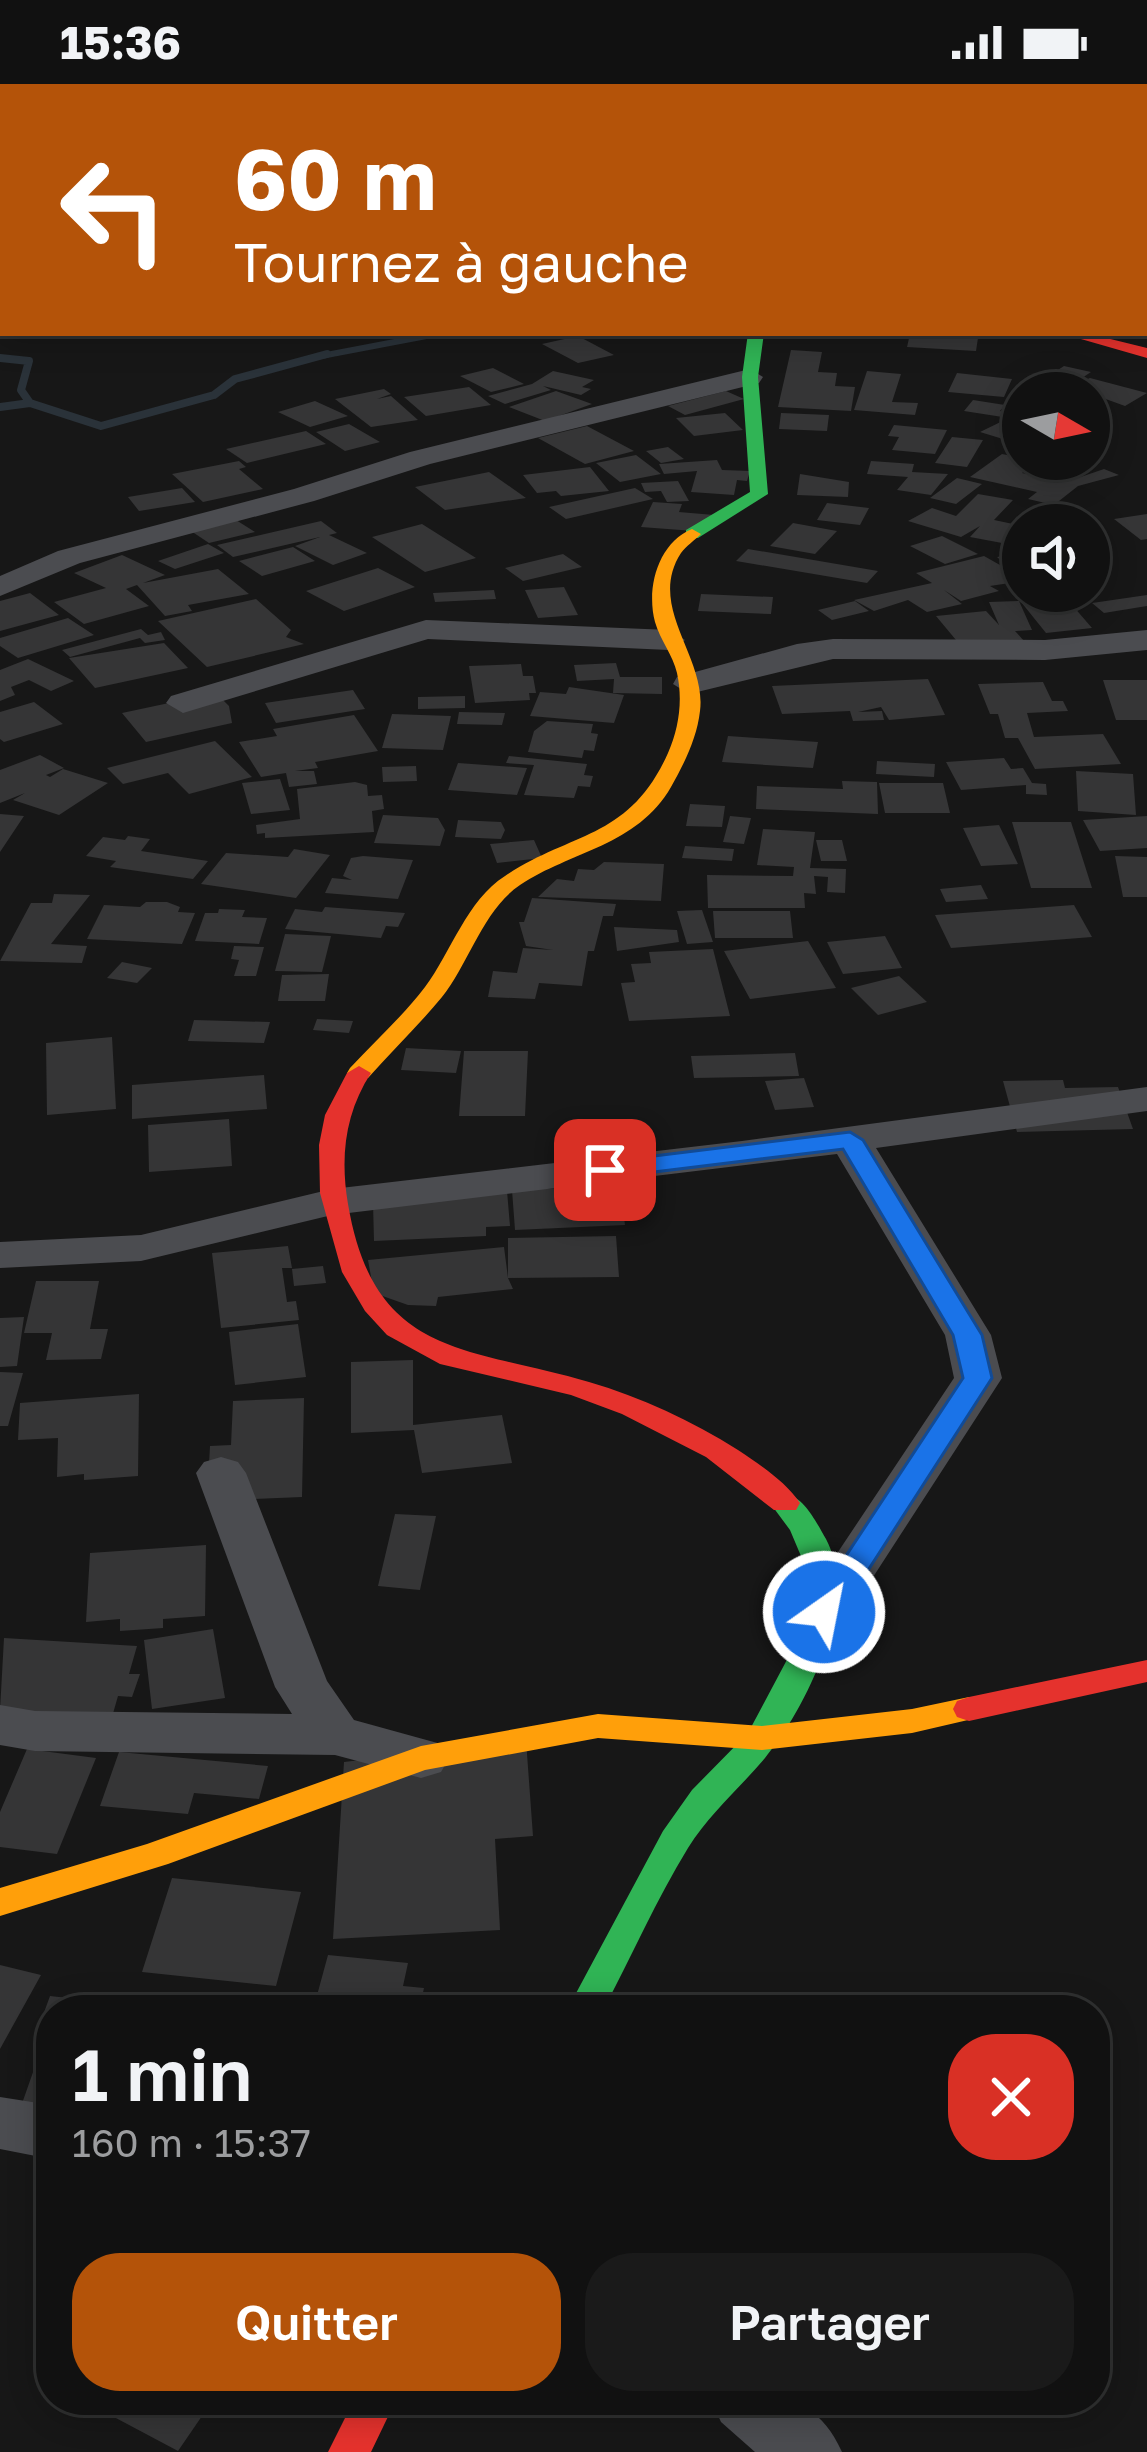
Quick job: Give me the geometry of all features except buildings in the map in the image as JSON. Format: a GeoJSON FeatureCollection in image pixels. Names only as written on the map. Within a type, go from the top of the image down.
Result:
{"type":"FeatureCollection","features":[{"type":"Feature","properties":{"kind":"main road"},"geometry":{"type":"LineString","coordinates":[[593,1995],[692,1814],[762,1738],[824,1612],[823,1560],[800,1517],[764,1482],[638,1412],[582,1389],[418,1347],[386,1321],[362,1291],[332,1202],[336,1106],[406,1018],[431,995],[498,893],[526,870],[596,846],[634,820],[662,783],[688,728],[689,684],[687,670],[669,640],[662,602],[673,551],[694,533],[745,508],[759,494],[750,377],[756,336]]}},
{"type":"Feature","properties":{"kind":"main road"},"geometry":{"type":"LineString","coordinates":[[1080,336],[1147,352]]}},
{"type":"Feature","properties":{"kind":"main road"},"geometry":{"type":"LineString","coordinates":[[0,1902],[155,1855],[422,1758],[598,1726],[762,1738],[912,1721],[1147,1670]]}},
{"type":"Feature","properties":{"kind":"main road"},"geometry":{"type":"LineString","coordinates":[[349,2452],[368,2415]]}},
{"type":"Feature","properties":{"kind":"street"},"geometry":{"type":"LineString","coordinates":[[0,587],[69,557],[304,495],[420,458],[750,377]]}},
{"type":"Feature","properties":{"kind":"street"},"geometry":{"type":"LineString","coordinates":[[183,703],[426,629],[669,640]]}},
{"type":"Feature","properties":{"kind":"street"},"geometry":{"type":"LineString","coordinates":[[689,684],[832,649],[1045,650],[1147,640]]}},
{"type":"Feature","properties":{"kind":"street"},"geometry":{"type":"LineString","coordinates":[[0,1255],[141,1247],[332,1202],[1147,1099]]}},
{"type":"Feature","properties":{"kind":"street"},"geometry":{"type":"LineString","coordinates":[[824,1612],[978,1378],[968,1335],[850,1140]]}},
{"type":"Feature","properties":{"kind":"street"},"geometry":{"type":"LineString","coordinates":[[221,1473],[294,1669],[335,1735]]}},
{"type":"Feature","properties":{"kind":"street"},"geometry":{"type":"LineString","coordinates":[[0,1725],[35,1731],[335,1735],[422,1758]]}},
{"type":"Feature","properties":{"kind":"street"},"geometry":{"type":"LineString","coordinates":[[0,2122],[36,2129]]}},
{"type":"Feature","properties":{"kind":"street"},"geometry":{"type":"LineString","coordinates":[[763,2415],[807,2452]]}},
{"type":"Feature","properties":{"kind":"waterway"},"geometry":{"type":"LineString","coordinates":[[316,357],[426,336]]}},
{"type":"Feature","properties":{"kind":"waterway"},"geometry":{"type":"LineString","coordinates":[[30,403],[101,426],[214,395],[235,379],[327,354]]}},
{"type":"Feature","properties":{"kind":"waterway"},"geometry":{"type":"LineString","coordinates":[[0,358],[29,361],[21,390],[30,403]]}},
{"type":"Feature","properties":{"kind":"waterway"},"geometry":{"type":"LineString","coordinates":[[0,407],[30,403]]}},
{"type":"Feature","properties":{"kind":"traffic: fast"},"geometry":{"type":"LineString","coordinates":[[692,534],[759,494],[750,377],[756,336]]}},
{"type":"Feature","properties":{"kind":"traffic: fast"},"geometry":{"type":"LineString","coordinates":[[593,1995],[690,1817],[759,1742],[776,1716],[815,1631],[821,1610],[821,1568],[803,1525],[785,1503]]}},
{"type":"Feature","properties":{"kind":"traffic: slow"},"geometry":{"type":"LineString","coordinates":[[359,1073],[434,991],[488,905],[511,881],[617,832],[659,790],[680,750],[691,708],[686,669],[664,621],[662,583],[673,551],[692,534]]}},
{"type":"Feature","properties":{"kind":"traffic: slow"},"geometry":{"type":"LineString","coordinates":[[0,1902],[156,1855],[421,1758],[598,1726],[762,1738],[912,1721],[969,1709]]}},
{"type":"Feature","properties":{"kind":"traffic: jam"},"geometry":{"type":"LineString","coordinates":[[1080,336],[1147,353]]}},
{"type":"Feature","properties":{"kind":"traffic: jam"},"geometry":{"type":"LineString","coordinates":[[359,1073],[334,1130],[334,1203],[356,1272],[375,1305],[397,1329],[450,1358],[579,1388],[632,1407],[716,1450],[785,1503]]}},
{"type":"Feature","properties":{"kind":"traffic: jam"},"geometry":{"type":"LineString","coordinates":[[969,1709],[1147,1671]]}},
{"type":"Feature","properties":{"kind":"traffic: jam"},"geometry":{"type":"LineString","coordinates":[[349,2452],[368,2415]]}},
{"type":"Feature","properties":{"kind":"route"},"geometry":{"type":"LineString","coordinates":[[605,1170],[850,1140],[968,1335],[978,1378],[824,1612]]}}]}
